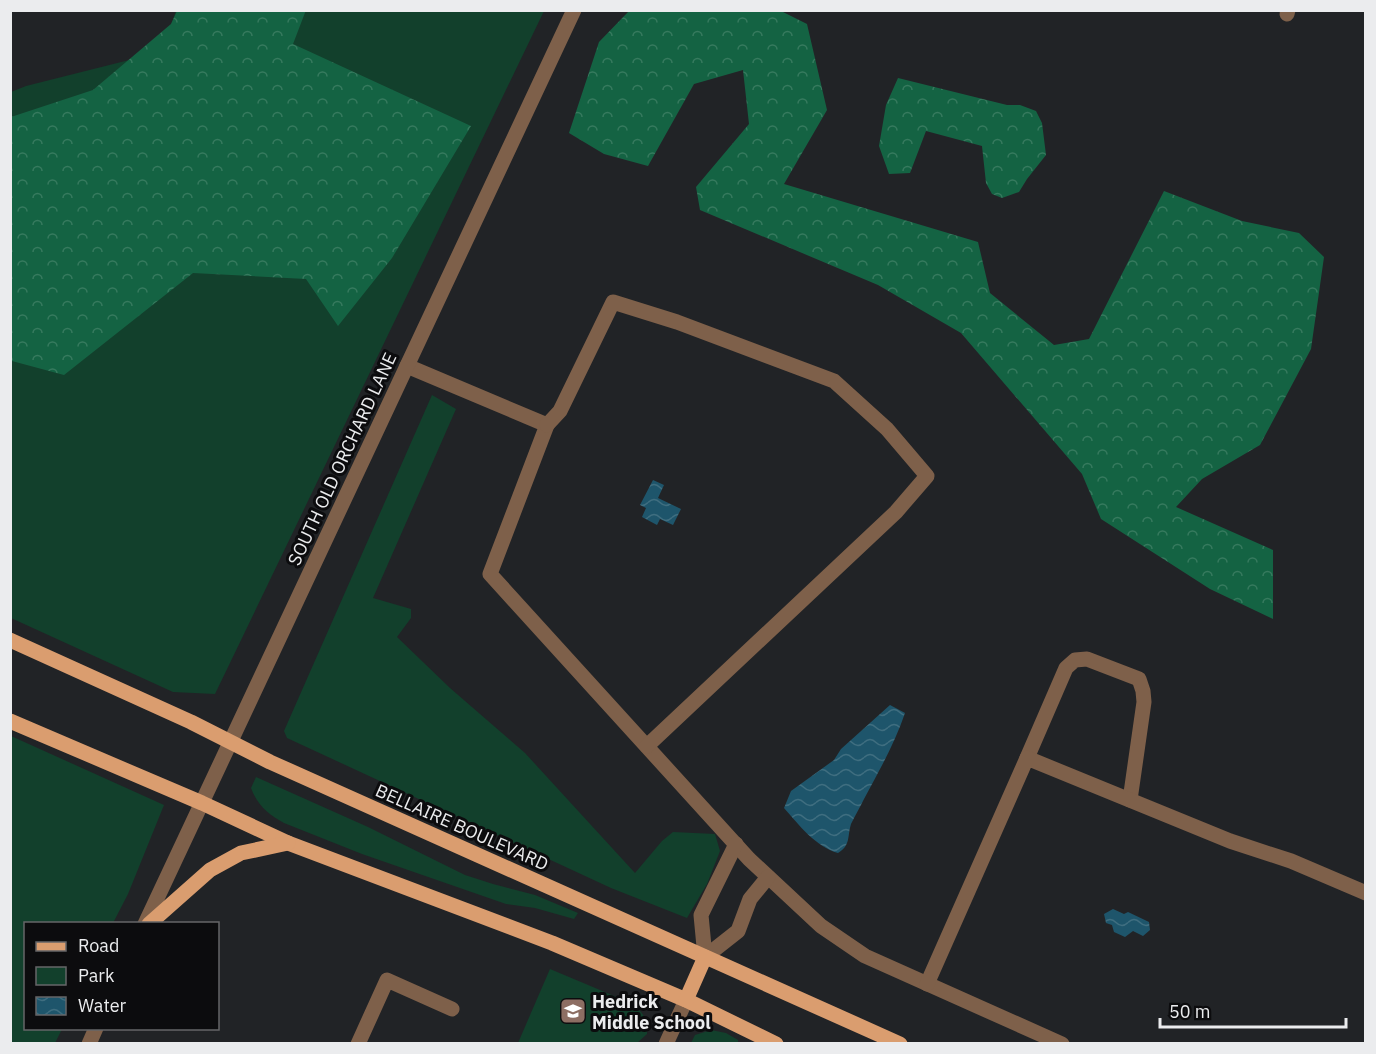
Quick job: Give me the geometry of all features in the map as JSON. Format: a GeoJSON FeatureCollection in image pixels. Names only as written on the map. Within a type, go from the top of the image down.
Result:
{"type":"FeatureCollection","features":[{"type":"Feature","properties":{"kind":"main road","name":"BELLAIRE BOULEVARD"},"geometry":{"type":"LineString","coordinates":[[10,640],[141,699],[270,762],[900,1044]]}},
{"type":"Feature","properties":{"kind":"main road"},"geometry":{"type":"LineString","coordinates":[[10,721],[202,803],[288,843],[552,943],[686,1000],[776,1044]]}},
{"type":"Feature","properties":{"kind":"main road"},"geometry":{"type":"LineString","coordinates":[[149,922],[210,870],[241,853],[288,843]]}},
{"type":"Feature","properties":{"kind":"main road"},"geometry":{"type":"LineString","coordinates":[[686,1000],[705,957]]}},
{"type":"Feature","properties":{"kind":"street","name":"SOUTH OLD ORCHARD LANE"},"geometry":{"type":"LineString","coordinates":[[148,922],[574,10]]}},
{"type":"Feature","properties":{"kind":"street"},"geometry":{"type":"LineString","coordinates":[[647,746],[896,512],[927,476],[887,429],[834,381],[677,322],[613,302],[560,411],[547,425],[489,574],[736,844],[821,926],[865,956],[1062,1044]]}},
{"type":"Feature","properties":{"kind":"street"},"geometry":{"type":"LineString","coordinates":[[407,366],[547,425]]}},
{"type":"Feature","properties":{"kind":"street"},"geometry":{"type":"LineString","coordinates":[[927,984],[1066,668],[1075,660],[1087,659],[1139,679],[1144,702],[1130,800]]}},
{"type":"Feature","properties":{"kind":"street"},"geometry":{"type":"LineString","coordinates":[[1027,758],[1230,841],[1291,861],[1365,892]]}},
{"type":"Feature","properties":{"kind":"street"},"geometry":{"type":"LineString","coordinates":[[705,957],[700,915],[736,844]]}},
{"type":"Feature","properties":{"kind":"street"},"geometry":{"type":"LineString","coordinates":[[705,957],[738,931],[750,899],[768,877]]}},
{"type":"Feature","properties":{"kind":"street"},"geometry":{"type":"LineString","coordinates":[[358,1044],[387,980],[452,1009]]}},
{"type":"Feature","properties":{"kind":"street"},"geometry":{"type":"LineString","coordinates":[[666,1044],[686,1000]]}},
{"type":"Feature","properties":{"kind":"street"},"geometry":{"type":"LineString","coordinates":[[89,1044],[96,1030]]}},
{"type":"Feature","properties":{"kind":"green space"},"geometry":{"type":"Polygon","coordinates":[[[306,10],[293,44],[471,126],[392,258],[338,326],[306,279],[193,273],[64,375],[12,361],[10,358],[11,117],[93,90],[171,24],[177,11],[306,10]]]}},
{"type":"Feature","properties":{"kind":"green space"},"geometry":{"type":"Polygon","coordinates":[[[176,11],[544,11],[215,694],[173,692],[11,618],[11,92],[26,86],[161,52],[176,11]]]}},
{"type":"Feature","properties":{"kind":"green space"},"geometry":{"type":"Polygon","coordinates":[[[629,11],[781,11],[807,24],[827,110],[784,184],[978,242],[990,293],[1054,345],[1089,339],[1164,191],[1242,221],[1299,233],[1324,257],[1311,349],[1260,445],[1202,479],[1176,507],[1273,550],[1273,619],[1210,589],[1101,519],[1082,474],[961,333],[878,285],[700,210],[696,187],[749,124],[743,70],[694,84],[648,166],[604,154],[569,133],[599,42],[629,11]]]}},
{"type":"Feature","properties":{"kind":"green space"},"geometry":{"type":"Polygon","coordinates":[[[898,78],[1007,105],[1020,105],[1036,111],[1042,123],[1046,155],[1019,192],[1002,198],[992,194],[986,183],[982,146],[926,131],[910,173],[889,174],[879,146],[886,105],[898,78]]]}},
{"type":"Feature","properties":{"kind":"green space"},"geometry":{"type":"Polygon","coordinates":[[[432,395],[456,409],[373,598],[411,609],[411,618],[397,637],[450,688],[525,753],[635,873],[662,841],[673,832],[715,834],[720,851],[707,884],[687,918],[611,888],[287,738],[284,731],[432,395]]]}},
{"type":"Feature","properties":{"kind":"green space"},"geometry":{"type":"Polygon","coordinates":[[[11,736],[164,805],[128,894],[114,922],[24,922],[24,1030],[62,1030],[55,1043],[11,1043],[11,736]]]}},
{"type":"Feature","properties":{"kind":"green space"},"geometry":{"type":"Polygon","coordinates":[[[256,777],[368,827],[465,875],[535,895],[578,913],[574,919],[535,908],[506,904],[362,854],[284,823],[269,813],[257,800],[251,788],[256,777]]]}},
{"type":"Feature","properties":{"kind":"green space","name":"Hedrick Middle School"},"geometry":{"type":"Polygon","coordinates":[[[550,969],[631,1003],[644,1016],[647,1034],[637,1043],[518,1043],[550,969]]]}},
{"type":"Feature","properties":{"kind":"green space"},"geometry":{"type":"Polygon","coordinates":[[[711,1030],[726,1033],[738,1040],[738,1043],[691,1043],[695,1035],[711,1030]]]}},
{"type":"Feature","properties":{"kind":"water"},"geometry":{"type":"Polygon","coordinates":[[[653,480],[664,485],[658,498],[681,509],[673,525],[660,519],[657,525],[642,517],[646,508],[640,505],[653,480]]]}},
{"type":"Feature","properties":{"kind":"water"},"geometry":{"type":"Polygon","coordinates":[[[890,705],[905,713],[896,735],[851,824],[845,847],[838,853],[830,850],[808,835],[784,808],[791,791],[834,760],[841,749],[890,705]]]}},
{"type":"Feature","properties":{"kind":"water"},"geometry":{"type":"Polygon","coordinates":[[[1113,909],[1124,914],[1128,912],[1149,922],[1150,930],[1143,936],[1133,931],[1125,937],[1114,932],[1112,925],[1106,923],[1104,914],[1113,909]]]}},
{"type":"Feature","properties":{"kind":"place","name":"Hedrick Middle School"},"geometry":{"type":"Point","coordinates":[573,1011]}}]}
